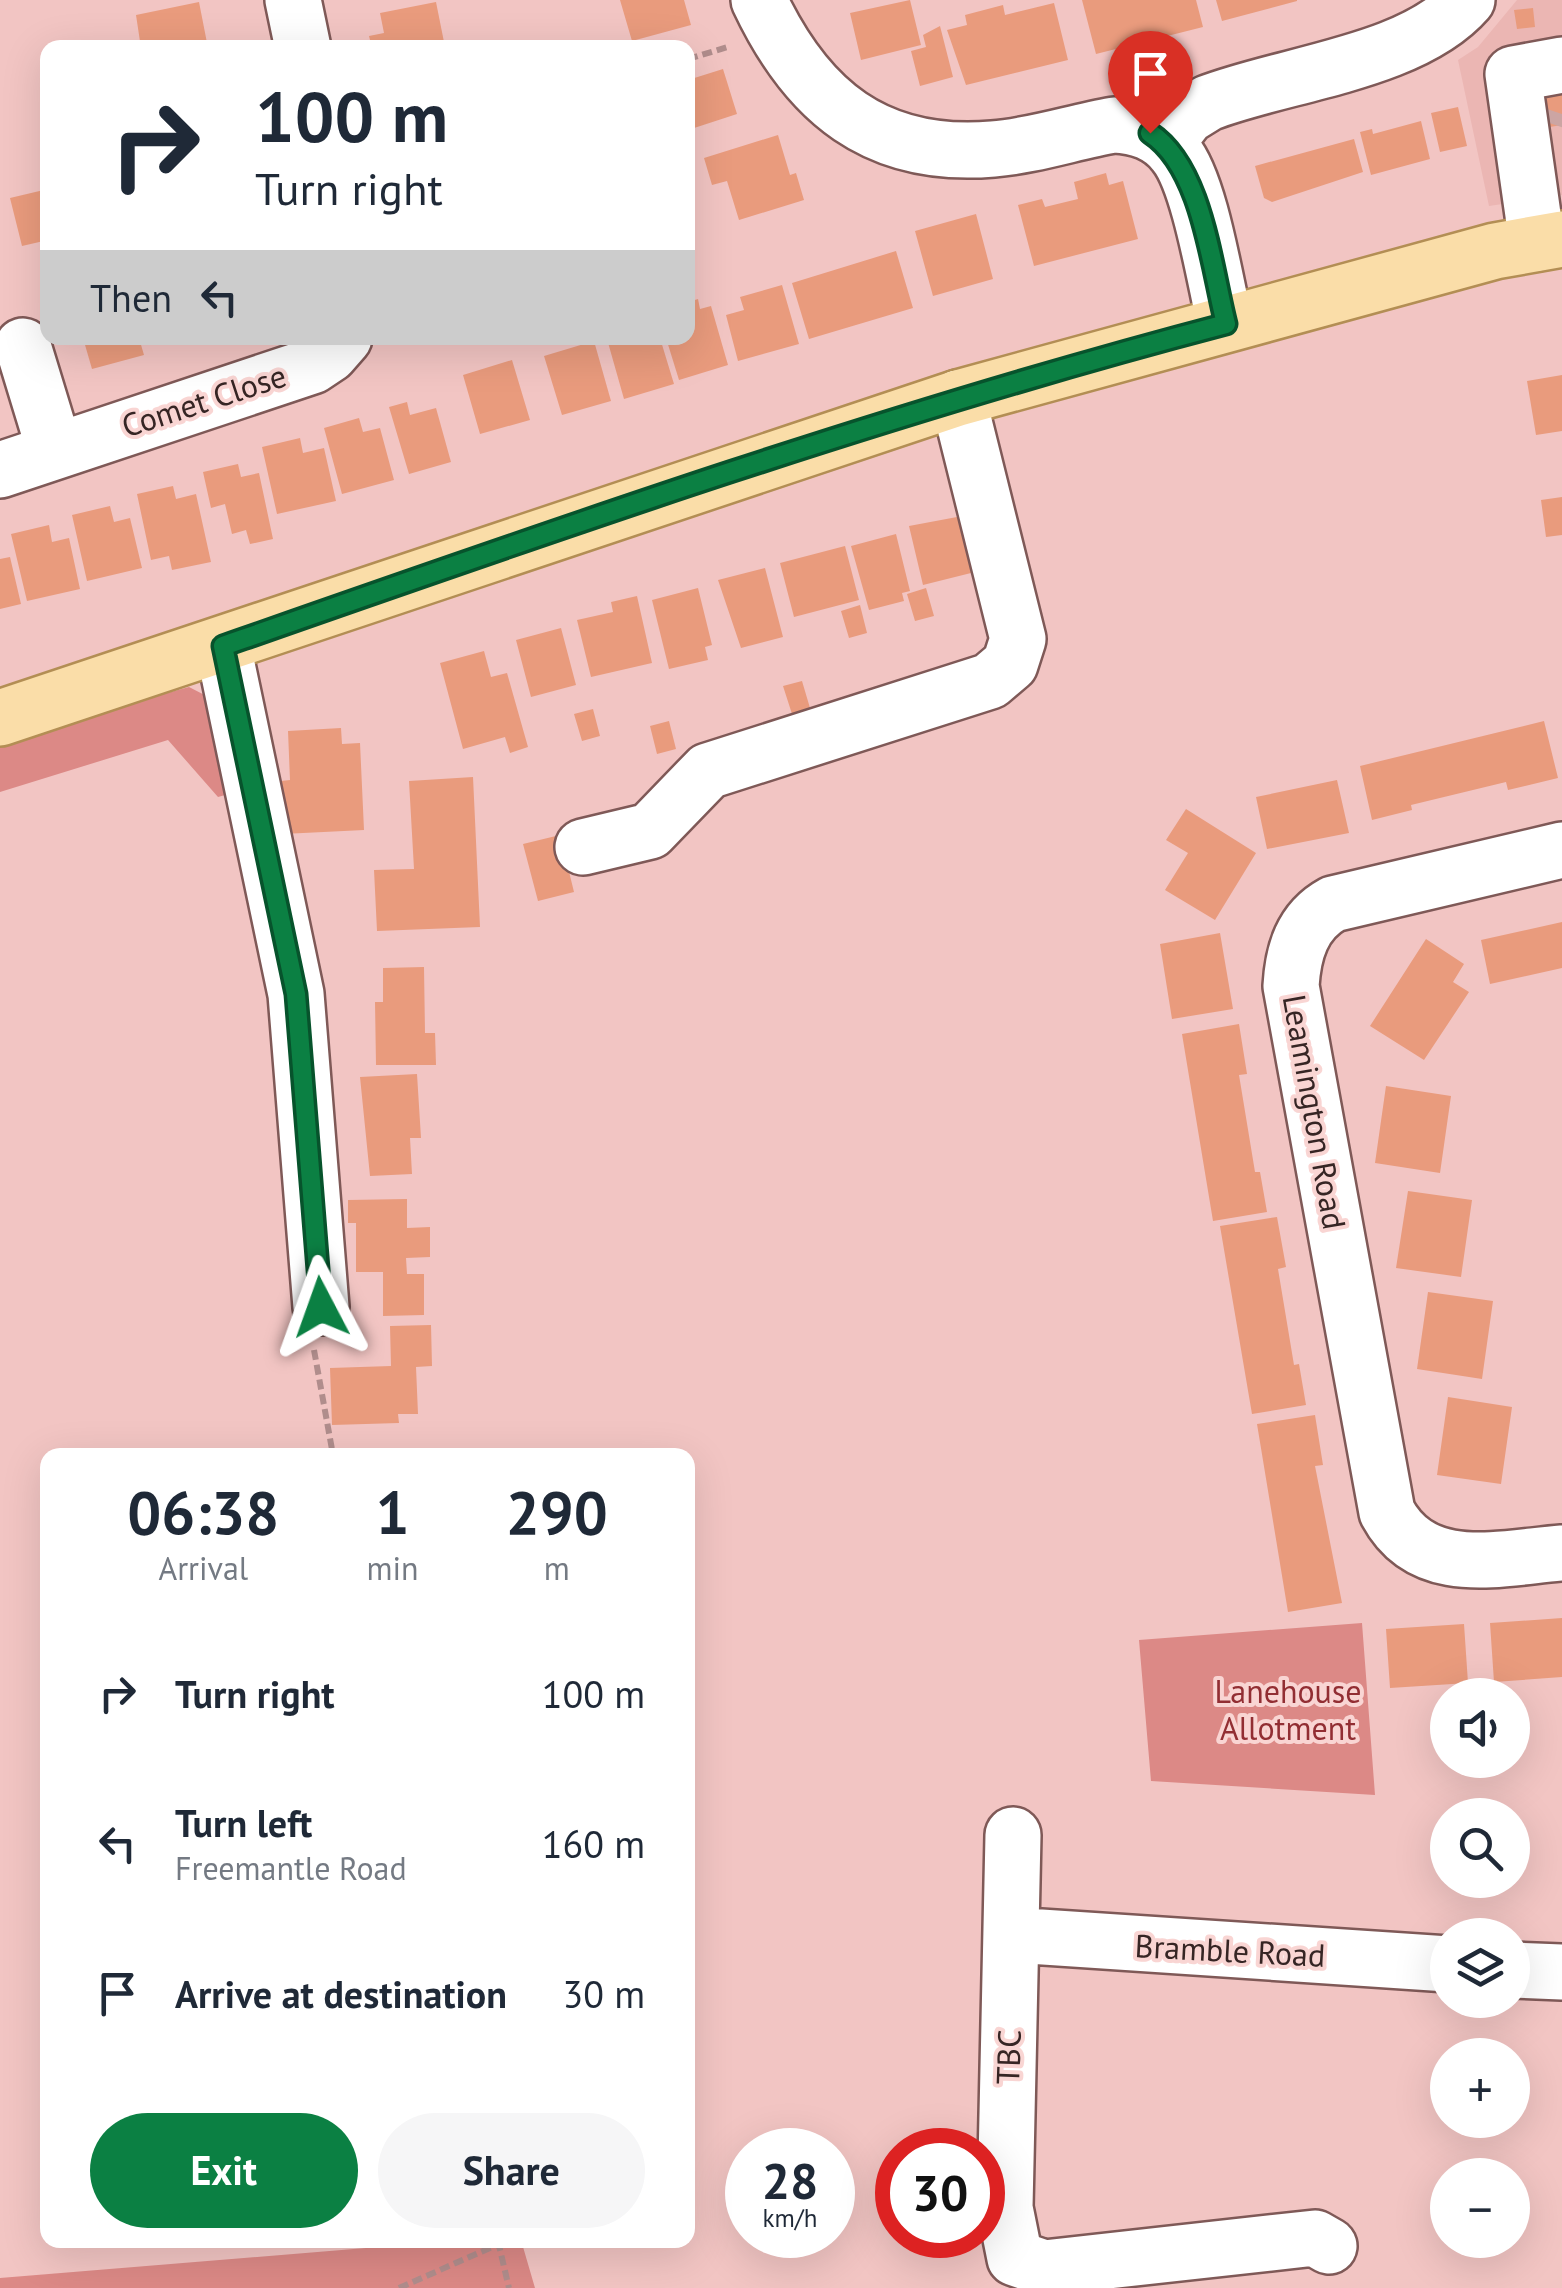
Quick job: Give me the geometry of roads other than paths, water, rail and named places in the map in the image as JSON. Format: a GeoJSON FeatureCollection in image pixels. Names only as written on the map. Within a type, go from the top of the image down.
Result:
{"type":"FeatureCollection","features":[{"type":"Feature","properties":{"kind":"main road"},"geometry":{"type":"LineString","coordinates":[[0,718],[223,646],[616,509],[958,398],[1550,241]]}},
{"type":"Feature","properties":{"kind":"street"},"geometry":{"type":"LineString","coordinates":[[293,0],[301,40]]}},
{"type":"Feature","properties":{"kind":"street"},"geometry":{"type":"LineString","coordinates":[[760,0],[775,33],[812,86],[835,108],[886,136],[934,148],[993,150],[1114,125],[1132,126],[1166,143],[1177,154],[1190,183],[1226,324]]}},
{"type":"Feature","properties":{"kind":"street"},"geometry":{"type":"LineString","coordinates":[[1166,143],[1187,116],[1208,103],[1413,41],[1445,24],[1467,0]]}},
{"type":"Feature","properties":{"kind":"street"},"geometry":{"type":"LineString","coordinates":[[1550,241],[1548,143],[1513,74],[1562,65]]}},
{"type":"Feature","properties":{"kind":"street","name":"Comet Close"},"geometry":{"type":"LineString","coordinates":[[0,470],[312,366],[338,345]]}},
{"type":"Feature","properties":{"kind":"street"},"geometry":{"type":"LineString","coordinates":[[23,346],[56,451]]}},
{"type":"Feature","properties":{"kind":"street"},"geometry":{"type":"LineString","coordinates":[[583,848],[650,830],[708,771],[990,681],[1010,664],[1018,639],[958,398]]}},
{"type":"Feature","properties":{"kind":"street"},"geometry":{"type":"LineString","coordinates":[[223,646],[296,994],[321,1307]]}},
{"type":"Feature","properties":{"kind":"street","name":"Leamington Road"},"geometry":{"type":"LineString","coordinates":[[1562,850],[1333,904],[1307,926],[1290,986],[1383,1498],[1401,1533],[1425,1551],[1462,1561],[1562,1553]]}},
{"type":"Feature","properties":{"kind":"street","name":"TBC"},"geometry":{"type":"LineString","coordinates":[[1013,1835],[1005,2208],[1015,2258],[1044,2268],[1315,2238],[1330,2246]]}},
{"type":"Feature","properties":{"kind":"street","name":"Bramble Road"},"geometry":{"type":"LineString","coordinates":[[1013,1935],[1430,1963]]}},
{"type":"Feature","properties":{"kind":"street"},"geometry":{"type":"LineString","coordinates":[[1530,1971],[1562,1972]]}},
{"type":"Feature","properties":{"kind":"tunnel"},"geometry":{"type":"LineString","coordinates":[[1558,126],[1562,114]]}},
{"type":"Feature","properties":{"kind":"park label","name":"Lanehouse Allotment"},"geometry":{"type":"Point","coordinates":[1288,1710]}}]}
